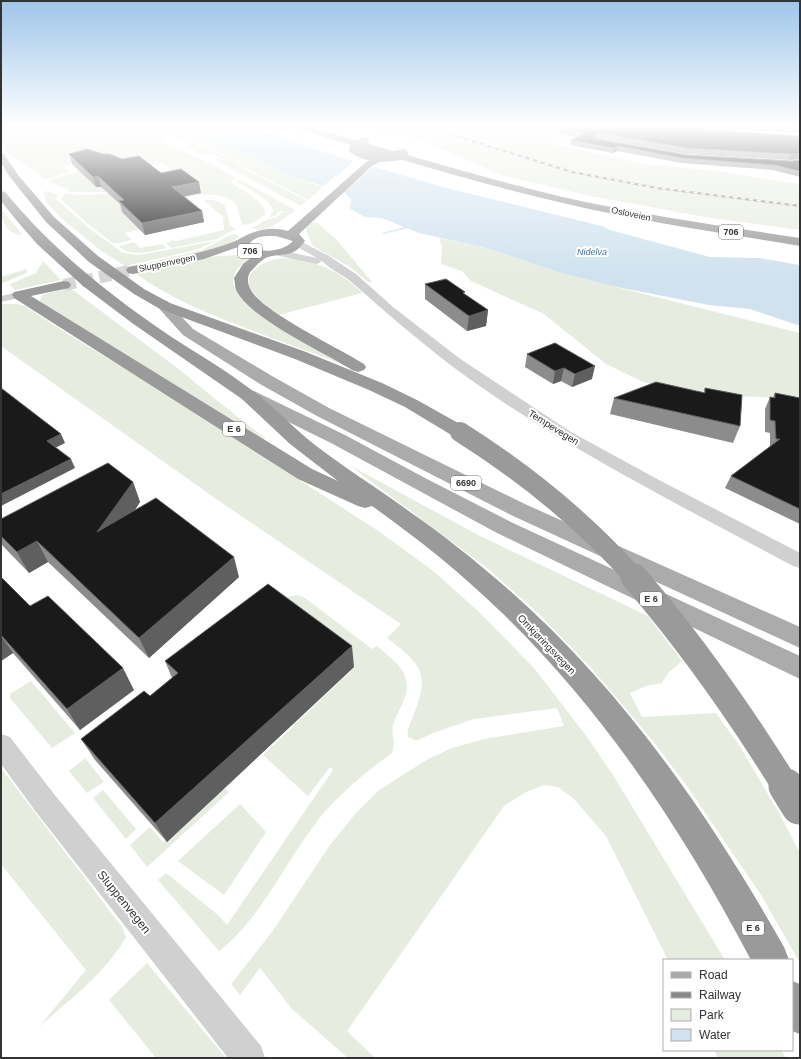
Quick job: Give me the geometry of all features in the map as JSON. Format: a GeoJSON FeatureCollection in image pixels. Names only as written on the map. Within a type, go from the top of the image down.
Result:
{"type":"FeatureCollection","features":[{"type":"Feature","properties":{"kind":"highway","name":"E 6"},"geometry":{"type":"LineString","coordinates":[[15,177],[36,204],[65,233],[125,282],[162,304],[217,323],[395,396],[460,432],[518,471],[567,511],[604,546],[635,580],[682,636],[717,682],[800,807]]}},
{"type":"Feature","properties":{"kind":"highway"},"geometry":{"type":"LineString","coordinates":[[313,201],[340,177]]}},
{"type":"Feature","properties":{"kind":"highway","name":"706"},"geometry":{"type":"LineString","coordinates":[[292,234],[275,232],[256,235],[244,241],[243,246],[265,253],[291,249],[292,234],[354,177]]}},
{"type":"Feature","properties":{"kind":"highway","name":"706"},"geometry":{"type":"LineString","coordinates":[[459,177],[557,203],[603,213],[662,220]]}},
{"type":"Feature","properties":{"kind":"highway","name":"Osloveien"},"geometry":{"type":"LineString","coordinates":[[475,177],[568,201],[662,220],[800,242]]}},
{"type":"Feature","properties":{"kind":"highway","name":"706"},"geometry":{"type":"LineString","coordinates":[[496,177],[701,227]]}},
{"type":"Feature","properties":{"kind":"highway","name":"E 6"},"geometry":{"type":"LineString","coordinates":[[1,194],[13,211],[40,241],[81,278],[140,322],[248,395]]}},
{"type":"Feature","properties":{"kind":"highway","name":"Sluppenvegen"},"geometry":{"type":"LineString","coordinates":[[133,270],[200,256],[244,241]]}},
{"type":"Feature","properties":{"kind":"highway","name":"E 6"},"geometry":{"type":"LineString","coordinates":[[265,253],[249,265],[241,278],[241,288],[250,300],[262,310],[295,331],[354,364],[395,396]]}},
{"type":"Feature","properties":{"kind":"highway","name":"Sluppenvegen"},"geometry":{"type":"LineString","coordinates":[[200,256],[265,253]]}},
{"type":"Feature","properties":{"kind":"highway"},"geometry":{"type":"LineString","coordinates":[[19,295],[64,285]]}},
{"type":"Feature","properties":{"kind":"highway","name":"E 6"},"geometry":{"type":"LineString","coordinates":[[19,295],[305,474],[406,520]]}},
{"type":"Feature","properties":{"kind":"highway","name":"Omkjøringsvegen"},"geometry":{"type":"LineString","coordinates":[[248,395],[296,440],[406,520],[489,586],[543,637],[601,701],[651,767],[698,835],[736,895],[770,959]]}},
{"type":"Feature","properties":{"kind":"highway"},"geometry":{"type":"LineString","coordinates":[[793,1002],[800,1015]]}},
{"type":"Feature","properties":{"kind":"main road","name":"6690"},"geometry":{"type":"LineString","coordinates":[[162,304],[188,332],[266,380],[323,412],[526,513],[800,638]]}},
{"type":"Feature","properties":{"kind":"main road","name":"6690"},"geometry":{"type":"LineString","coordinates":[[248,395],[338,439],[418,483],[505,528],[800,668]]}},
{"type":"Feature","properties":{"kind":"street","name":"Tempevegen"},"geometry":{"type":"LineString","coordinates":[[292,234],[325,258],[328,262],[352,276],[389,309],[454,360],[528,411],[566,435],[653,484],[800,562]]}},
{"type":"Feature","properties":{"kind":"street","name":"Tempevegen"},"geometry":{"type":"LineString","coordinates":[[265,253],[328,262]]}},
{"type":"Feature","properties":{"kind":"street"},"geometry":{"type":"LineString","coordinates":[[1,300],[19,295]]}},
{"type":"Feature","properties":{"kind":"street","name":"Sluppenvegen"},"geometry":{"type":"LineString","coordinates":[[1,745],[50,809],[249,1058]]}},
{"type":"Feature","properties":{"kind":"green space"},"geometry":{"type":"Polygon","coordinates":[[[42,177],[52,177],[44,180],[42,177]]]}},
{"type":"Feature","properties":{"kind":"green space"},"geometry":{"type":"Polygon","coordinates":[[[100,177],[116,184],[108,192],[68,192],[68,189],[48,182],[55,178],[100,177]]]}},
{"type":"Feature","properties":{"kind":"green space"},"geometry":{"type":"Polygon","coordinates":[[[181,177],[235,177],[231,183],[258,201],[265,210],[265,214],[253,223],[244,225],[241,221],[237,207],[230,199],[219,195],[194,195],[201,193],[181,177]]]}},
{"type":"Feature","properties":{"kind":"green space"},"geometry":{"type":"Polygon","coordinates":[[[248,177],[261,177],[307,201],[301,206],[248,177]]]}},
{"type":"Feature","properties":{"kind":"green space"},"geometry":{"type":"Polygon","coordinates":[[[264,177],[295,177],[323,187],[308,200],[264,177]]]}},
{"type":"Feature","properties":{"kind":"green space"},"geometry":{"type":"Polygon","coordinates":[[[511,177],[757,177],[800,184],[800,230],[705,217],[591,196],[511,177]]]}},
{"type":"Feature","properties":{"kind":"green space"},"geometry":{"type":"Polygon","coordinates":[[[239,180],[295,210],[291,214],[280,211],[275,216],[269,217],[273,212],[269,203],[237,182],[239,180]]]}},
{"type":"Feature","properties":{"kind":"green space"},"geometry":{"type":"Polygon","coordinates":[[[46,191],[58,194],[56,199],[90,229],[123,253],[139,255],[215,241],[196,250],[125,266],[100,250],[61,218],[46,202],[44,192],[46,191]]]}},
{"type":"Feature","properties":{"kind":"green space"},"geometry":{"type":"Polygon","coordinates":[[[123,193],[127,211],[140,229],[125,233],[132,240],[119,243],[113,243],[88,224],[61,199],[64,194],[88,195],[123,193]]]}},
{"type":"Feature","properties":{"kind":"green space"},"geometry":{"type":"Polygon","coordinates":[[[206,200],[215,200],[225,205],[230,225],[235,229],[217,239],[171,248],[166,243],[172,241],[171,240],[176,241],[224,230],[223,216],[208,205],[211,204],[204,202],[206,200]]]}},
{"type":"Feature","properties":{"kind":"green space"},"geometry":{"type":"Polygon","coordinates":[[[1,209],[22,235],[9,230],[2,218],[1,209]]]}},
{"type":"Feature","properties":{"kind":"green space"},"geometry":{"type":"Polygon","coordinates":[[[282,212],[290,214],[277,224],[267,228],[252,228],[268,219],[277,217],[282,212]]]}},
{"type":"Feature","properties":{"kind":"green space"},"geometry":{"type":"Polygon","coordinates":[[[316,222],[336,239],[372,282],[368,282],[350,267],[313,246],[306,228],[311,223],[316,222]]]}},
{"type":"Feature","properties":{"kind":"green space"},"geometry":{"type":"Polygon","coordinates":[[[232,234],[238,235],[239,237],[230,243],[217,248],[170,260],[129,269],[127,268],[202,250],[232,234]]]}},
{"type":"Feature","properties":{"kind":"green space"},"geometry":{"type":"Polygon","coordinates":[[[439,238],[486,248],[558,272],[800,333],[800,401],[783,398],[711,395],[677,390],[643,382],[606,364],[544,314],[471,281],[462,271],[441,264],[442,247],[439,238]]]}},
{"type":"Feature","properties":{"kind":"green space"},"geometry":{"type":"Polygon","coordinates":[[[134,242],[140,248],[162,244],[167,248],[135,253],[124,250],[119,246],[134,242]]]}},
{"type":"Feature","properties":{"kind":"green space"},"geometry":{"type":"Polygon","coordinates":[[[238,255],[251,257],[238,269],[233,280],[236,292],[247,305],[350,367],[225,320],[172,296],[135,273],[206,257],[238,255]]]}},
{"type":"Feature","properties":{"kind":"green space"},"geometry":{"type":"Polygon","coordinates":[[[282,258],[304,260],[325,267],[345,278],[362,293],[279,315],[255,295],[250,287],[249,280],[251,274],[260,265],[282,258]]]}},
{"type":"Feature","properties":{"kind":"green space"},"geometry":{"type":"Polygon","coordinates":[[[43,261],[61,280],[15,290],[10,284],[36,273],[43,261]]]}},
{"type":"Feature","properties":{"kind":"green space"},"geometry":{"type":"Polygon","coordinates":[[[26,269],[28,272],[1,284],[1,277],[26,269]]]}},
{"type":"Feature","properties":{"kind":"green space"},"geometry":{"type":"Polygon","coordinates":[[[70,288],[180,370],[265,438],[264,439],[40,302],[41,296],[45,294],[70,288]]]}},
{"type":"Feature","properties":{"kind":"green space"},"geometry":{"type":"Polygon","coordinates":[[[1,304],[17,304],[25,306],[66,333],[155,387],[377,530],[432,570],[477,610],[534,668],[587,737],[613,775],[724,959],[668,959],[606,836],[573,798],[558,787],[544,785],[526,792],[504,806],[347,1031],[375,1058],[348,1058],[292,1009],[260,968],[240,995],[231,984],[272,932],[330,845],[356,813],[378,791],[428,759],[452,748],[484,739],[564,726],[557,708],[474,719],[433,733],[418,740],[408,737],[408,730],[418,704],[422,681],[416,664],[409,656],[387,638],[401,624],[219,501],[1,346],[1,304]]]}},
{"type":"Feature","properties":{"kind":"green space"},"geometry":{"type":"Polygon","coordinates":[[[349,465],[480,536],[648,616],[682,661],[668,673],[662,683],[646,686],[630,693],[642,717],[716,713],[739,745],[779,813],[800,853],[800,963],[761,895],[689,789],[653,741],[592,669],[538,613],[487,568],[349,465]]]}},
{"type":"Feature","properties":{"kind":"green space"},"geometry":{"type":"Polygon","coordinates":[[[297,595],[305,598],[372,649],[377,646],[400,667],[406,680],[407,688],[405,697],[393,725],[394,746],[391,753],[360,777],[329,807],[315,824],[250,920],[235,937],[219,951],[158,880],[166,873],[218,915],[227,925],[333,770],[330,767],[308,796],[263,755],[355,667],[273,605],[283,598],[297,595]]]}},
{"type":"Feature","properties":{"kind":"green space"},"geometry":{"type":"Polygon","coordinates":[[[31,681],[75,733],[52,748],[10,698],[10,694],[31,681]]]}},
{"type":"Feature","properties":{"kind":"green space"},"geometry":{"type":"Polygon","coordinates":[[[85,758],[104,782],[87,793],[69,771],[85,758]]]}},
{"type":"Feature","properties":{"kind":"green space"},"geometry":{"type":"Polygon","coordinates":[[[1,768],[122,927],[126,937],[118,950],[98,974],[39,1027],[86,970],[1,864],[1,768]]]}},
{"type":"Feature","properties":{"kind":"green space"},"geometry":{"type":"Polygon","coordinates":[[[223,787],[229,792],[147,867],[130,845],[150,827],[163,842],[223,787]]]}},
{"type":"Feature","properties":{"kind":"green space"},"geometry":{"type":"Polygon","coordinates":[[[103,790],[136,829],[126,839],[93,798],[103,790]]]}},
{"type":"Feature","properties":{"kind":"green space"},"geometry":{"type":"Polygon","coordinates":[[[240,804],[266,832],[224,895],[178,861],[240,804]]]}},
{"type":"Feature","properties":{"kind":"green space"},"geometry":{"type":"Polygon","coordinates":[[[147,963],[226,1058],[156,1058],[109,1000],[147,963]]]}},
{"type":"Feature","properties":{"kind":"green space"},"geometry":{"type":"Polygon","coordinates":[[[714,1051],[782,1051],[786,1058],[718,1058],[714,1051]]]}},
{"type":"Feature","properties":{"kind":"water","name":"Nidelva"},"geometry":{"type":"Polygon","coordinates":[[[296,177],[410,177],[446,188],[602,226],[610,230],[710,257],[759,258],[800,265],[800,326],[750,309],[709,305],[612,286],[558,272],[486,248],[419,233],[382,218],[365,217],[350,209],[351,199],[345,193],[296,177]]]}},
{"type":"Feature","properties":{"kind":"pier"},"geometry":{"type":"Polygon","coordinates":[[[334,177],[361,177],[342,194],[321,188],[334,177]]]}},
{"type":"Feature","properties":{"kind":"building"},"geometry":{"type":"Polygon","coordinates":[[[100,177],[193,177],[199,182],[172,187],[202,211],[142,223],[119,201],[124,200],[100,177]]]}},
{"type":"Feature","properties":{"kind":"building"},"geometry":{"type":"Polygon","coordinates":[[[446,279],[488,310],[469,316],[425,284],[446,279]]]}},
{"type":"Feature","properties":{"kind":"building"},"geometry":{"type":"Polygon","coordinates":[[[555,343],[595,366],[575,374],[564,368],[555,371],[527,354],[555,343]]]}},
{"type":"Feature","properties":{"kind":"building"},"geometry":{"type":"Polygon","coordinates":[[[656,382],[705,393],[705,388],[742,395],[740,426],[614,398],[656,382]]]}},
{"type":"Feature","properties":{"kind":"building"},"geometry":{"type":"Polygon","coordinates":[[[1,388],[61,434],[47,441],[71,459],[1,494],[1,388]]]}},
{"type":"Feature","properties":{"kind":"building"},"geometry":{"type":"Polygon","coordinates":[[[775,393],[800,398],[800,509],[731,476],[780,439],[776,439],[775,421],[770,420],[770,397],[775,398],[775,393]]]}},
{"type":"Feature","properties":{"kind":"building"},"geometry":{"type":"Polygon","coordinates":[[[108,463],[133,482],[97,532],[156,498],[234,557],[139,638],[37,541],[17,552],[1,536],[1,519],[108,463]]]}},
{"type":"Feature","properties":{"kind":"building"},"geometry":{"type":"Polygon","coordinates":[[[1,577],[30,606],[48,596],[123,668],[67,709],[1,635],[1,577]]]}},
{"type":"Feature","properties":{"kind":"building"},"geometry":{"type":"Polygon","coordinates":[[[268,584],[352,646],[155,823],[81,739],[144,691],[150,696],[178,673],[165,661],[268,584]]]}},
{"type":"Feature","properties":{"kind":"waterway"},"geometry":{"type":"LineString","coordinates":[[383,233],[412,226]]}},
{"type":"Feature","properties":{"kind":"tunnel"},"geometry":{"type":"LineString","coordinates":[[64,285],[133,270]]}},
{"type":"Feature","properties":{"kind":"railway"},"geometry":{"type":"LineString","coordinates":[[601,177],[657,188],[800,206]]}}]}
